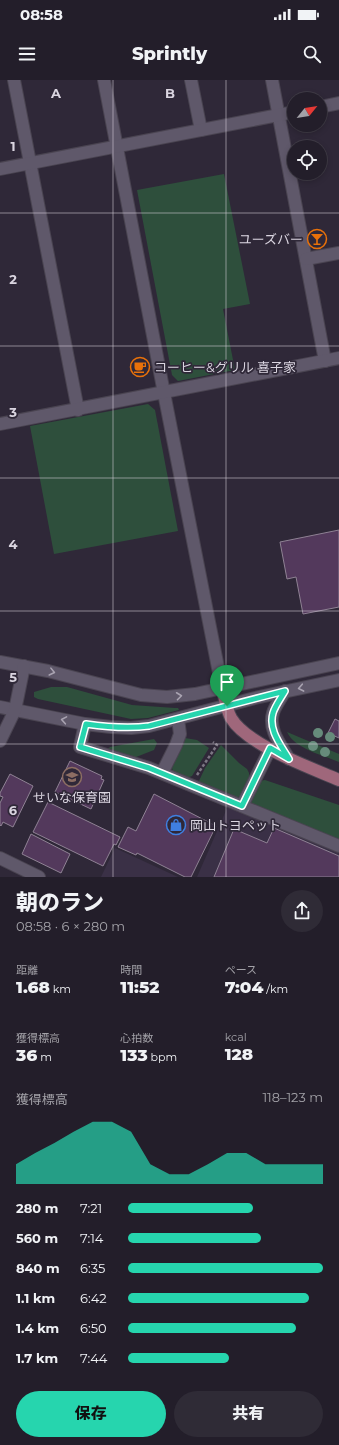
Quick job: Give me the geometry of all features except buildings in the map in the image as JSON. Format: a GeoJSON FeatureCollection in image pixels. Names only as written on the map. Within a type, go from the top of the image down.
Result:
{"type":"FeatureCollection","features":[{"type":"Feature","properties":{"kind":"main road"},"geometry":{"type":"LineString","coordinates":[[222,688],[230,716],[238,727],[254,740],[289,759],[339,780]]}},
{"type":"Feature","properties":{"kind":"street"},"geometry":{"type":"LineString","coordinates":[[14,80],[78,410]]}},
{"type":"Feature","properties":{"kind":"street"},"geometry":{"type":"LineString","coordinates":[[104,80],[222,688]]}},
{"type":"Feature","properties":{"kind":"street"},"geometry":{"type":"LineString","coordinates":[[191,80],[201,130]]}},
{"type":"Feature","properties":{"kind":"street"},"geometry":{"type":"LineString","coordinates":[[272,80],[325,361]]}},
{"type":"Feature","properties":{"kind":"street"},"geometry":{"type":"LineString","coordinates":[[327,106],[339,104]]}},
{"type":"Feature","properties":{"kind":"street"},"geometry":{"type":"LineString","coordinates":[[0,169],[287,113]]}},
{"type":"Feature","properties":{"kind":"street"},"geometry":{"type":"LineString","coordinates":[[306,259],[339,253]]}},
{"type":"Feature","properties":{"kind":"street"},"geometry":{"type":"LineString","coordinates":[[0,424],[339,358]]}},
{"type":"Feature","properties":{"kind":"street"},"geometry":{"type":"LineString","coordinates":[[0,662],[48,671],[141,695],[167,697],[195,694],[339,663]]}},
{"type":"Feature","properties":{"kind":"street"},"geometry":{"type":"LineString","coordinates":[[0,741],[15,710],[24,666]]}},
{"type":"Feature","properties":{"kind":"street"},"geometry":{"type":"LineString","coordinates":[[0,707],[86,724],[131,728],[149,726],[285,691],[339,680]]}},
{"type":"Feature","properties":{"kind":"street"},"geometry":{"type":"LineString","coordinates":[[285,691],[273,712],[272,722],[273,730],[289,759]]}},
{"type":"Feature","properties":{"kind":"street"},"geometry":{"type":"LineString","coordinates":[[162,773],[180,734],[178,718]]}},
{"type":"Feature","properties":{"kind":"street"},"geometry":{"type":"LineString","coordinates":[[86,724],[80,747],[149,768],[339,846]]}},
{"type":"Feature","properties":{"kind":"street"},"geometry":{"type":"LineString","coordinates":[[242,806],[270,748]]}},
{"type":"Feature","properties":{"kind":"street"},"geometry":{"type":"LineString","coordinates":[[0,858],[39,877]]}},
{"type":"Feature","properties":{"kind":"path"},"geometry":{"type":"LineString","coordinates":[[191,785],[217,745],[213,742]]}},
{"type":"Feature","properties":{"kind":"shaded area"},"geometry":{"type":"Polygon","coordinates":[[[228,806],[339,852],[339,877],[197,877],[228,806]]]}},
{"type":"Feature","properties":{"kind":"shaded area"},"geometry":{"type":"Polygon","coordinates":[[[115,848],[178,877],[101,877],[115,848]]]}},
{"type":"Feature","properties":{"kind":"green space"},"geometry":{"type":"Polygon","coordinates":[[[224,174],[250,304],[223,309],[235,370],[178,381],[172,375],[137,190],[224,174]]]}},
{"type":"Feature","properties":{"kind":"green space"},"geometry":{"type":"Polygon","coordinates":[[[148,404],[155,410],[178,531],[54,554],[30,426],[148,404]]]}},
{"type":"Feature","properties":{"kind":"green space"},"geometry":{"type":"Polygon","coordinates":[[[51,687],[67,687],[132,705],[178,708],[179,710],[148,718],[131,719],[34,697],[34,692],[51,687]]]}},
{"type":"Feature","properties":{"kind":"green space"},"geometry":{"type":"Polygon","coordinates":[[[287,732],[339,754],[339,762],[296,743],[287,732]]]}},
{"type":"Feature","properties":{"kind":"green space"},"geometry":{"type":"Polygon","coordinates":[[[185,738],[197,740],[209,748],[192,776],[187,778],[173,772],[172,768],[185,738]]]}},
{"type":"Feature","properties":{"kind":"green space"},"geometry":{"type":"Polygon","coordinates":[[[154,739],[157,743],[154,750],[131,759],[108,749],[110,747],[154,739]]]}},
{"type":"Feature","properties":{"kind":"green space"},"geometry":{"type":"Polygon","coordinates":[[[221,745],[247,769],[249,773],[249,778],[239,800],[198,783],[205,768],[221,745]]]}},
{"type":"Feature","properties":{"kind":"green space"},"geometry":{"type":"Polygon","coordinates":[[[265,780],[339,805],[339,842],[248,804],[260,781],[265,780]]]}},
{"type":"Feature","properties":{"kind":"place","name":"ユーズバー"},"geometry":{"type":"Point","coordinates":[317,239]}},
{"type":"Feature","properties":{"kind":"place","name":"コーヒー&グリル 喜子家"},"geometry":{"type":"Point","coordinates":[140,367]}},
{"type":"Feature","properties":{"kind":"place","name":"せいな保育園"},"geometry":{"type":"Point","coordinates":[72,777]}},
{"type":"Feature","properties":{"kind":"place","name":"岡山トヨペット"},"geometry":{"type":"Point","coordinates":[176,825]}},
{"type":"Feature","properties":{"kind":"route"},"geometry":{"type":"LineString","coordinates":[[285,691],[273,712],[272,722],[273,730],[289,759],[270,748],[242,806],[149,768],[80,747],[86,724],[131,728],[149,726],[227,706],[285,691]]}}]}
